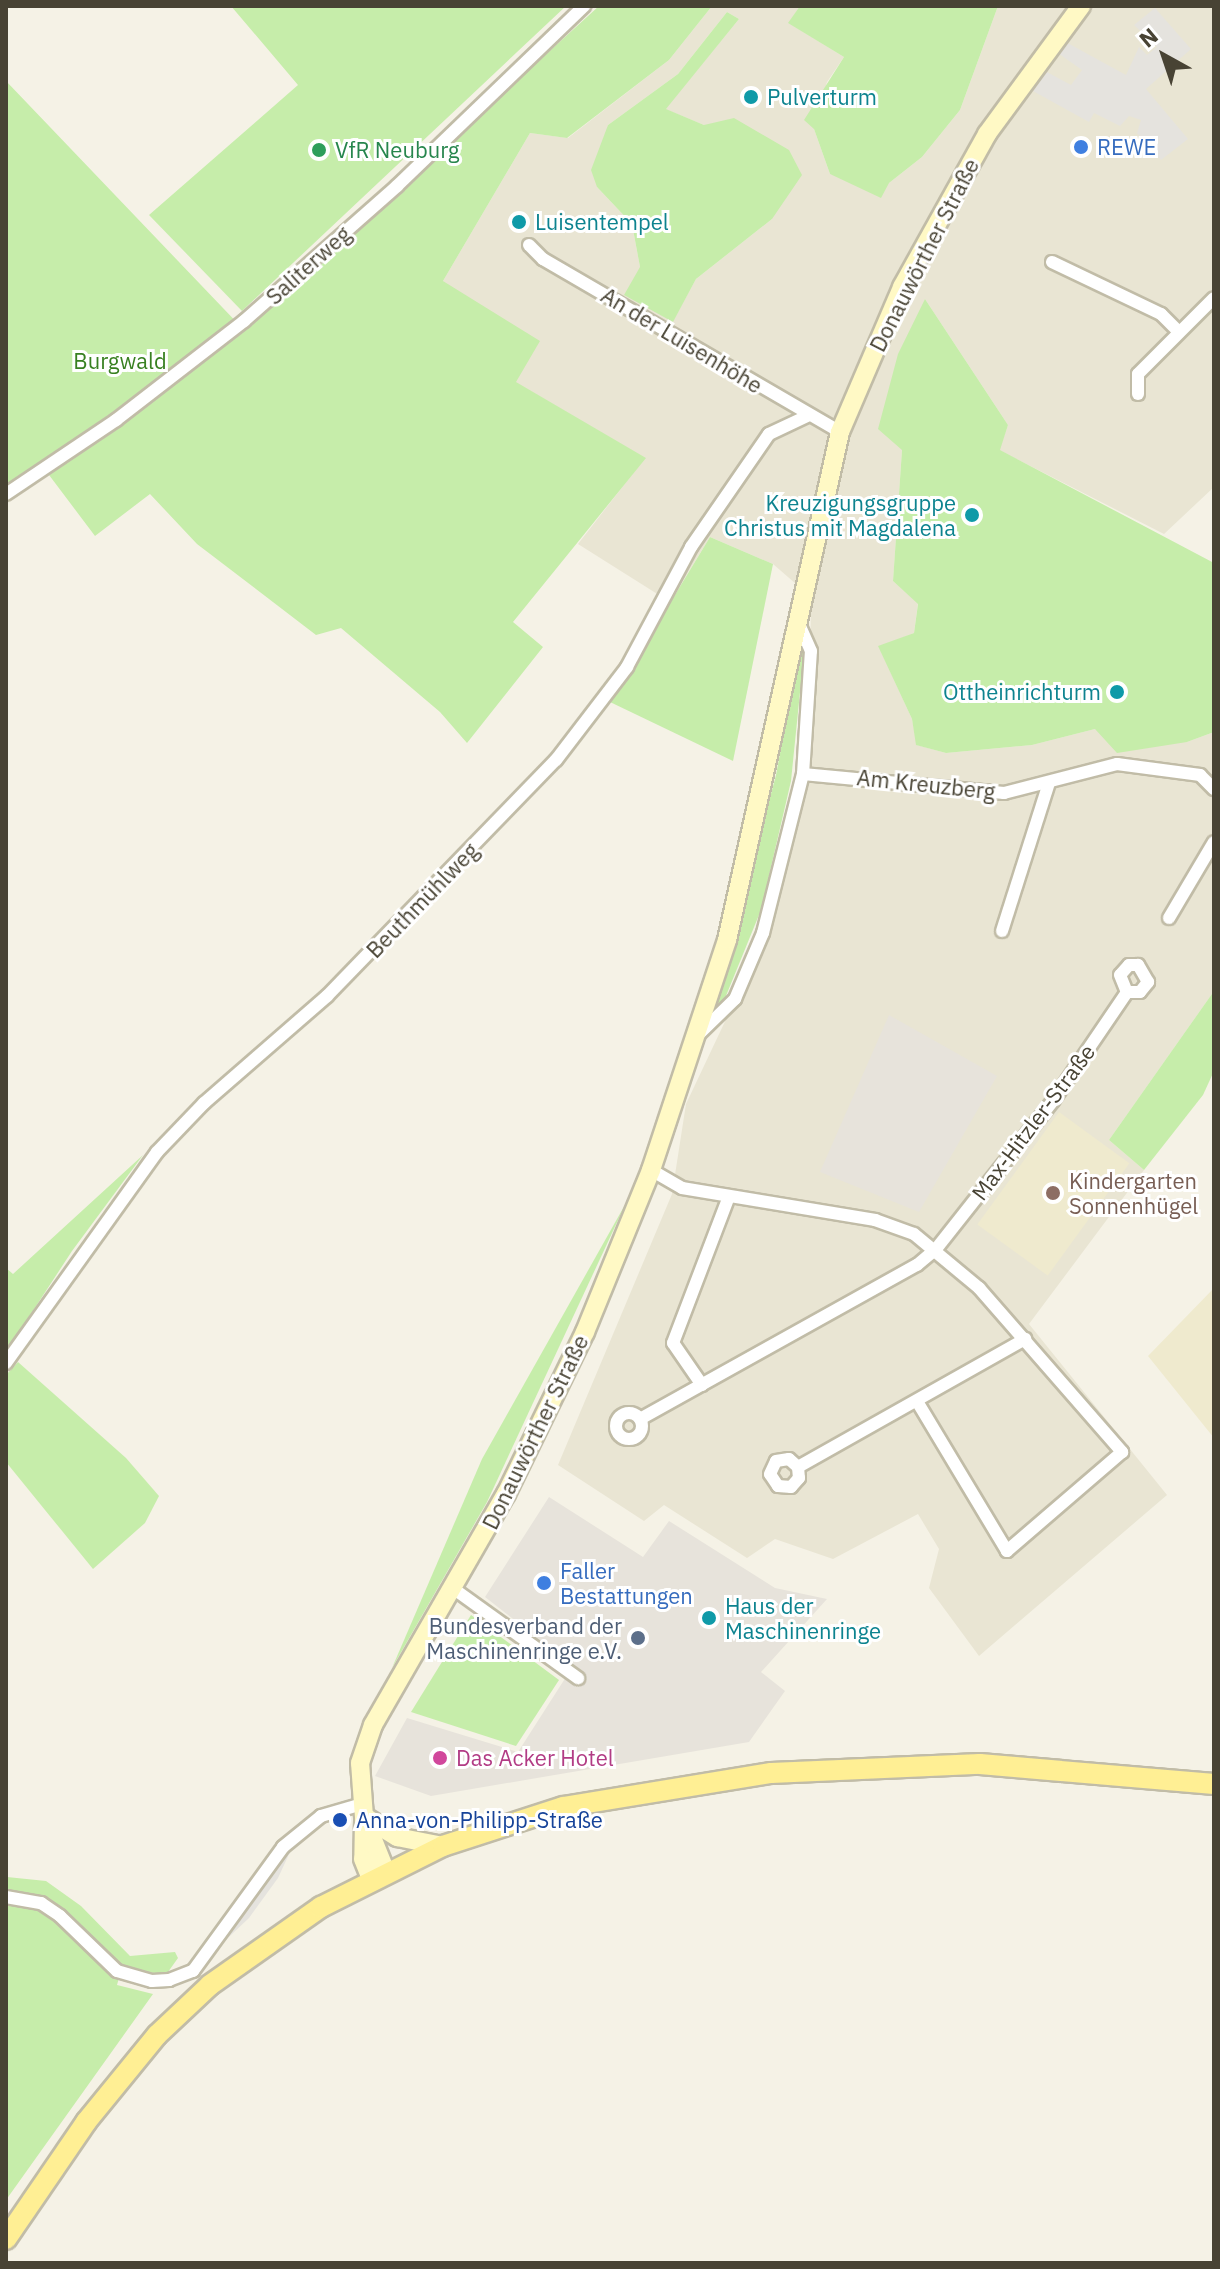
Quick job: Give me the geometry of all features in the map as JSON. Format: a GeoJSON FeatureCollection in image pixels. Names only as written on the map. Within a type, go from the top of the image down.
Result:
{"type":"FeatureCollection","features":[{"type":"Feature","properties":{"kind":"main road","name":"Donauwörther Straße"},"geometry":{"type":"LineString","coordinates":[[379,1875],[363,1810],[360,1763],[373,1725],[454,1589],[585,1332],[651,1170],[698,1035],[731,924],[840,432],[902,287],[987,134],[1081,6]]}},
{"type":"Feature","properties":{"kind":"main road"},"geometry":{"type":"LineString","coordinates":[[6,2239],[86,2122],[157,2035],[210,1985],[268,1941],[379,1875],[443,1846],[563,1807],[771,1773],[980,1764],[1214,1784]]}},
{"type":"Feature","properties":{"kind":"main road"},"geometry":{"type":"LineString","coordinates":[[363,1810],[397,1837],[443,1846]]}},
{"type":"Feature","properties":{"kind":"street","name":"Saliterweg"},"geometry":{"type":"LineString","coordinates":[[6,494],[116,420],[244,321],[397,186],[584,6]]}},
{"type":"Feature","properties":{"kind":"street","name":"An der Luisenhöhe"},"geometry":{"type":"LineString","coordinates":[[529,245],[534,254],[667,328],[807,416],[840,432]]}},
{"type":"Feature","properties":{"kind":"street"},"geometry":{"type":"LineString","coordinates":[[1052,262],[1161,314],[1177,330]]}},
{"type":"Feature","properties":{"kind":"street"},"geometry":{"type":"LineString","coordinates":[[1138,394],[1138,374],[1177,330],[1214,298]]}},
{"type":"Feature","properties":{"kind":"street","name":"Beuthmühlweg"},"geometry":{"type":"LineString","coordinates":[[6,1363],[157,1152],[204,1103],[327,996],[556,760],[627,667],[691,547],[769,434],[807,416]]}},
{"type":"Feature","properties":{"kind":"street","name":"Donauwörther Straße"},"geometry":{"type":"LineString","coordinates":[[698,1035],[735,999],[763,933],[803,774],[811,651],[798,622]]}},
{"type":"Feature","properties":{"kind":"street","name":"Am Kreuzberg"},"geometry":{"type":"LineString","coordinates":[[803,774],[1004,793],[1117,764],[1200,775],[1214,789]]}},
{"type":"Feature","properties":{"kind":"street"},"geometry":{"type":"LineString","coordinates":[[1002,931],[1049,783]]}},
{"type":"Feature","properties":{"kind":"street"},"geometry":{"type":"LineString","coordinates":[[1169,918],[1214,842]]}},
{"type":"Feature","properties":{"kind":"street","name":"Max-Hitzler-Straße"},"geometry":{"type":"LineString","coordinates":[[640,1419],[917,1265],[936,1249],[1053,1101],[1127,992]]}},
{"type":"Feature","properties":{"kind":"street"},"geometry":{"type":"LineString","coordinates":[[651,1170],[682,1188],[728,1199],[875,1220],[914,1234],[936,1249],[1025,1339],[1122,1452],[1007,1551],[917,1401]]}},
{"type":"Feature","properties":{"kind":"street"},"geometry":{"type":"LineString","coordinates":[[702,1385],[673,1343],[728,1199]]}},
{"type":"Feature","properties":{"kind":"street"},"geometry":{"type":"LineString","coordinates":[[798,1467],[1025,1339]]}},
{"type":"Feature","properties":{"kind":"street"},"geometry":{"type":"LineString","coordinates":[[454,1589],[486,1607],[578,1678]]}},
{"type":"Feature","properties":{"kind":"street"},"geometry":{"type":"LineString","coordinates":[[6,1897],[41,1903],[60,1916],[117,1971],[152,1981],[169,1980],[193,1971],[291,1839],[321,1816],[363,1810]]}},
{"type":"Feature","properties":{"kind":"shaded area"},"geometry":{"type":"Polygon","coordinates":[[[712,6],[800,6],[789,23],[844,57],[827,82],[814,129],[830,174],[889,183],[922,157],[960,110],[998,6],[1214,6],[1214,487],[1164,534],[999,450],[1008,425],[925,299],[902,450],[893,581],[918,603],[914,633],[879,647],[912,719],[917,745],[946,753],[1032,745],[1095,729],[1187,742],[1214,732],[1214,991],[1109,1140],[1144,1170],[1029,1324],[1167,1495],[979,1656],[929,1588],[939,1549],[918,1514],[833,1559],[775,1539],[747,1558],[664,1505],[644,1521],[558,1465],[672,1194],[686,1104],[772,922],[809,760],[811,597],[773,564],[710,537],[670,602],[578,544],[645,458],[515,382],[443,281],[530,133],[568,138],[669,60],[712,6]],[[727,12],[678,74],[608,125],[597,187],[632,224],[640,267],[673,321],[696,279],[772,219],[704,125],[665,109],[739,19],[727,12]]]}},
{"type":"Feature","properties":{"kind":"shaded area"},"geometry":{"type":"Polygon","coordinates":[[[1155,8],[1191,49],[1146,89],[1188,139],[1161,160],[1137,133],[1141,120],[1129,116],[1120,126],[1094,113],[1089,122],[1033,91],[1045,71],[1071,85],[1082,70],[1055,51],[1062,40],[1126,75],[1139,47],[1147,55],[1157,47],[1134,25],[1155,8]]]}},
{"type":"Feature","properties":{"kind":"shaded area"},"geometry":{"type":"Polygon","coordinates":[[[889,1015],[997,1076],[919,1212],[820,1172],[889,1015]]]}},
{"type":"Feature","properties":{"kind":"shaded area","name":"Kindergarten Sonnenhügel"},"geometry":{"type":"Polygon","coordinates":[[[1059,1112],[1129,1163],[1048,1276],[977,1224],[1059,1112]]]}},
{"type":"Feature","properties":{"kind":"shaded area"},"geometry":{"type":"Polygon","coordinates":[[[1214,1288],[1214,1438],[1148,1356],[1214,1288]]]}},
{"type":"Feature","properties":{"kind":"shaded area"},"geometry":{"type":"Polygon","coordinates":[[[549,1497],[643,1557],[669,1521],[775,1588],[827,1599],[761,1672],[785,1691],[749,1742],[431,1796],[375,1776],[407,1718],[518,1752],[573,1666],[485,1597],[549,1497]]]}},
{"type":"Feature","properties":{"kind":"shaded area"},"geometry":{"type":"Polygon","coordinates":[[[296,1839],[278,1878],[249,1918],[214,1951],[296,1839]]]}},
{"type":"Feature","properties":{"kind":"green space","name":"VfR Neuburg"},"geometry":{"type":"Polygon","coordinates":[[[231,6],[566,6],[242,311],[149,215],[298,85],[231,6]]]}},
{"type":"Feature","properties":{"kind":"green space","name":"Burgwald"},"geometry":{"type":"Polygon","coordinates":[[[599,6],[712,6],[669,60],[567,138],[530,133],[443,281],[540,341],[516,382],[646,458],[513,622],[543,647],[467,743],[440,712],[341,628],[316,635],[197,544],[150,494],[95,536],[40,463],[6,486],[6,81],[244,330],[599,6]]]}},
{"type":"Feature","properties":{"kind":"green space"},"geometry":{"type":"Polygon","coordinates":[[[800,6],[998,6],[960,110],[922,157],[889,183],[881,198],[830,174],[814,129],[804,120],[844,57],[788,23],[800,6]]]}},
{"type":"Feature","properties":{"kind":"green space"},"geometry":{"type":"Polygon","coordinates":[[[727,12],[739,19],[666,109],[704,125],[734,118],[789,150],[802,175],[772,219],[696,279],[673,322],[624,295],[640,267],[632,224],[597,187],[591,170],[608,125],[678,74],[727,12]]]}},
{"type":"Feature","properties":{"kind":"green space"},"geometry":{"type":"Polygon","coordinates":[[[925,299],[1008,425],[1000,450],[1214,563],[1214,732],[1187,742],[1117,753],[1095,729],[1032,745],[946,753],[916,745],[912,719],[878,646],[914,633],[918,604],[893,581],[902,450],[878,429],[898,354],[925,299]]]}},
{"type":"Feature","properties":{"kind":"green space"},"geometry":{"type":"Polygon","coordinates":[[[710,537],[773,564],[733,761],[610,702],[710,537]]]}},
{"type":"Feature","properties":{"kind":"green space"},"geometry":{"type":"Polygon","coordinates":[[[799,651],[804,653],[791,781],[761,910],[721,1008],[714,1006],[776,775],[799,651]]]}},
{"type":"Feature","properties":{"kind":"green space"},"geometry":{"type":"Polygon","coordinates":[[[1214,991],[1214,1071],[1203,1095],[1144,1170],[1109,1140],[1214,991]]]}},
{"type":"Feature","properties":{"kind":"green space"},"geometry":{"type":"Polygon","coordinates":[[[143,1155],[72,1251],[8,1349],[6,1268],[13,1274],[143,1155]]]}},
{"type":"Feature","properties":{"kind":"green space"},"geometry":{"type":"Polygon","coordinates":[[[626,1203],[487,1502],[392,1668],[482,1459],[626,1203]]]}},
{"type":"Feature","properties":{"kind":"green space"},"geometry":{"type":"Polygon","coordinates":[[[18,1362],[126,1458],[159,1496],[145,1523],[93,1569],[6,1462],[6,1375],[18,1362]]]}},
{"type":"Feature","properties":{"kind":"green space"},"geometry":{"type":"Polygon","coordinates":[[[471,1615],[559,1680],[516,1746],[411,1712],[471,1615]]]}},
{"type":"Feature","properties":{"kind":"green space"},"geometry":{"type":"Polygon","coordinates":[[[7,1877],[46,1881],[81,1906],[130,1956],[175,1952],[178,1958],[168,1972],[159,1974],[122,1967],[117,1985],[153,1994],[6,2200],[7,1877]]]}},
{"type":"Feature","properties":{"kind":"place","name":"Pulverturm"},"geometry":{"type":"Point","coordinates":[751,97]}},
{"type":"Feature","properties":{"kind":"place","name":"REWE"},"geometry":{"type":"Point","coordinates":[1081,147]}},
{"type":"Feature","properties":{"kind":"place","name":"VfR Neuburg"},"geometry":{"type":"Point","coordinates":[319,150]}},
{"type":"Feature","properties":{"kind":"place","name":"Luisentempel"},"geometry":{"type":"Point","coordinates":[519,222]}},
{"type":"Feature","properties":{"kind":"place","name":"Kreuzigungsgruppe Christus mit Magdalena"},"geometry":{"type":"Point","coordinates":[972,515]}},
{"type":"Feature","properties":{"kind":"place","name":"Ottheinrichturm"},"geometry":{"type":"Point","coordinates":[1117,692]}},
{"type":"Feature","properties":{"kind":"place","name":"Kindergarten Sonnenhügel"},"geometry":{"type":"Point","coordinates":[1053,1193]}},
{"type":"Feature","properties":{"kind":"place","name":"Faller Bestattungen"},"geometry":{"type":"Point","coordinates":[544,1583]}},
{"type":"Feature","properties":{"kind":"place","name":"Haus der Maschinenringe"},"geometry":{"type":"Point","coordinates":[709,1618]}},
{"type":"Feature","properties":{"kind":"place","name":"Bundesverband der Maschinenringe e.V."},"geometry":{"type":"Point","coordinates":[638,1638]}},
{"type":"Feature","properties":{"kind":"place","name":"Das Acker Hotel"},"geometry":{"type":"Point","coordinates":[440,1758]}},
{"type":"Feature","properties":{"kind":"place","name":"Anna-von-Philipp-Straße"},"geometry":{"type":"Point","coordinates":[340,1820]}}]}
